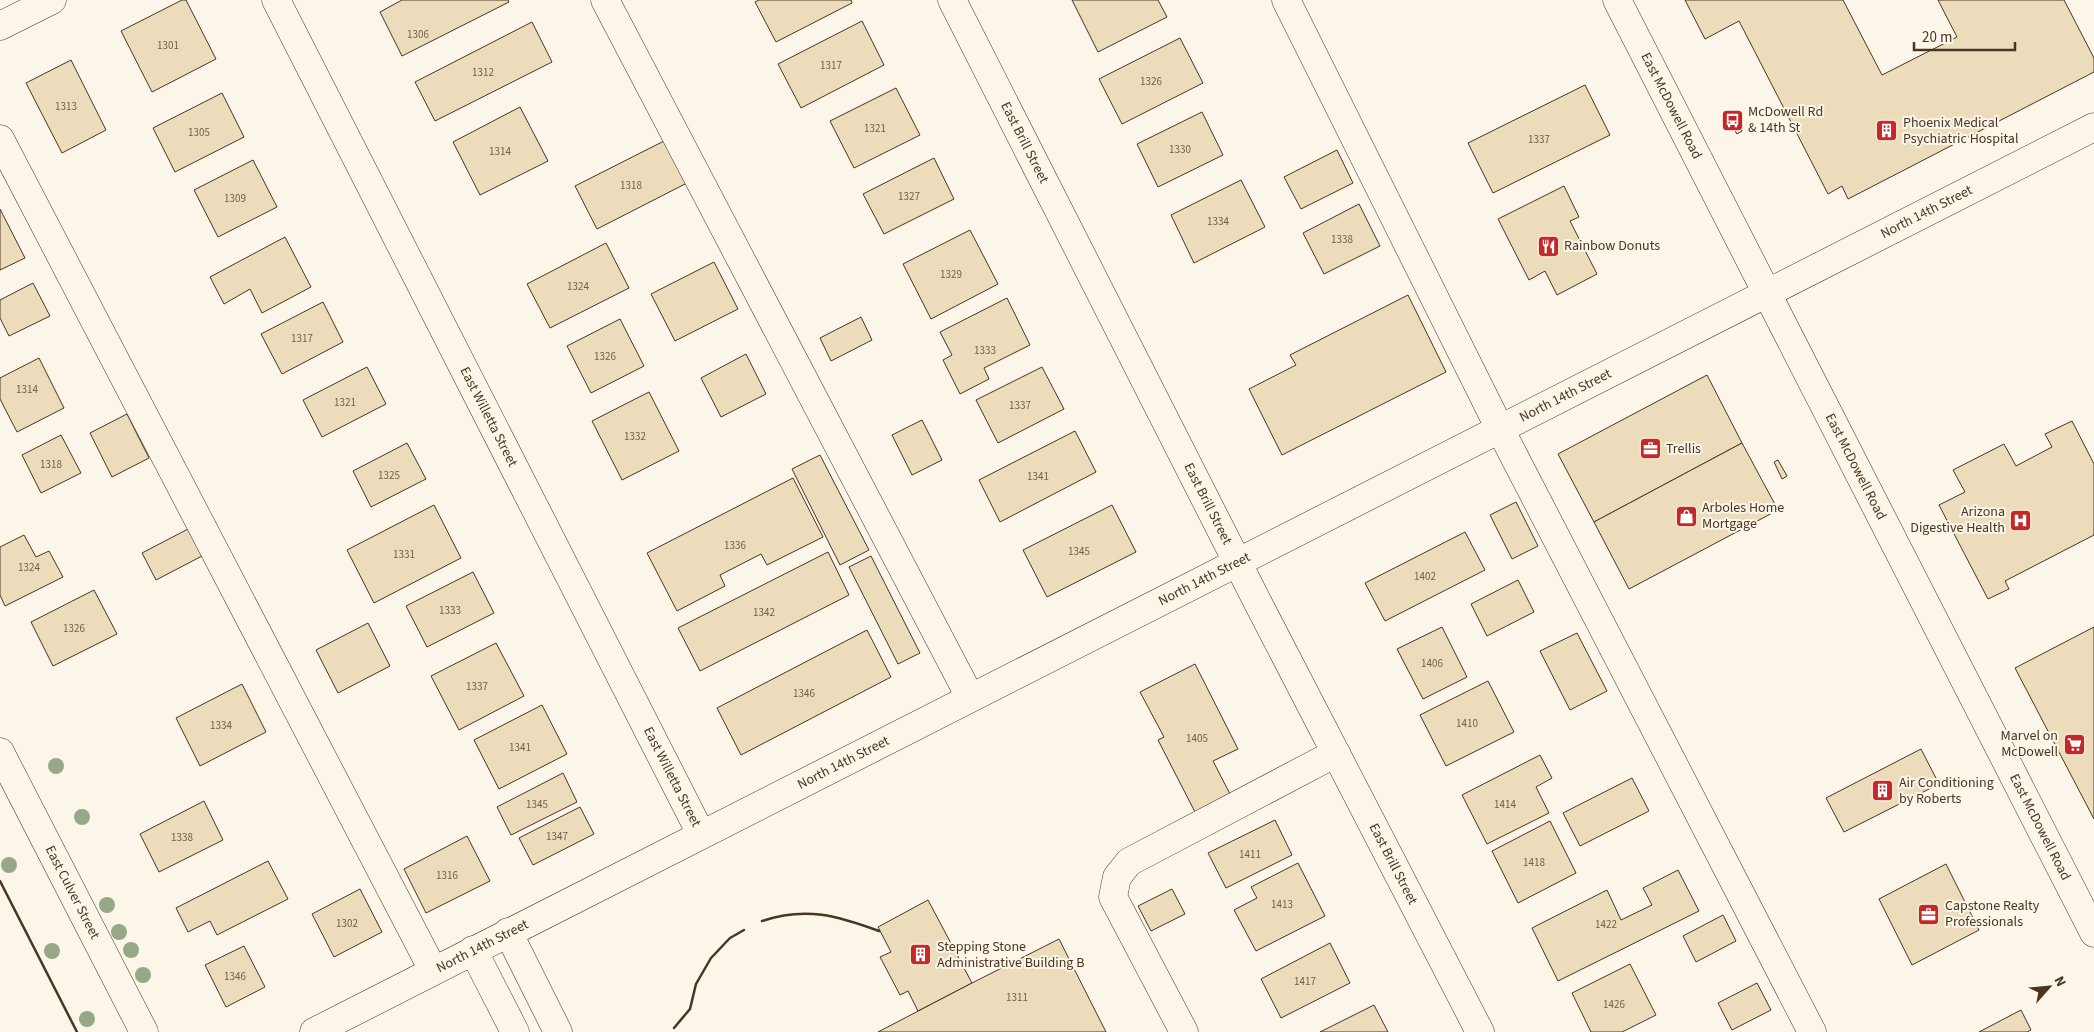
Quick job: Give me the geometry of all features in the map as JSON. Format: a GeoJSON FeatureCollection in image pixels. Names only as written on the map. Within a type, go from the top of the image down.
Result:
{"type":"FeatureCollection","features":[{"type":"Feature","properties":{"kind":"street"},"geometry":{"type":"LineString","coordinates":[[0,26],[52,0]]}},
{"type":"Feature","properties":{"kind":"street","name":"East Willetta Street"},"geometry":{"type":"LineString","coordinates":[[276,0],[701,834]]}},
{"type":"Feature","properties":{"kind":"street"},"geometry":{"type":"LineString","coordinates":[[605,0],[970,698]]}},
{"type":"Feature","properties":{"kind":"street","name":"East Brill Street"},"geometry":{"type":"LineString","coordinates":[[952,0],[1237,562],[1480,1032]]}},
{"type":"Feature","properties":{"kind":"street"},"geometry":{"type":"LineString","coordinates":[[1286,0],[1500,429],[1812,1032]]}},
{"type":"Feature","properties":{"kind":"street","name":"East McDowell Road"},"geometry":{"type":"LineString","coordinates":[[1616,0],[2094,933]]}},
{"type":"Feature","properties":{"kind":"street","name":"North 14th Street"},"geometry":{"type":"LineString","coordinates":[[314,1032],[2094,127]]}},
{"type":"Feature","properties":{"kind":"street"},"geometry":{"type":"LineString","coordinates":[[0,139],[433,970]]}},
{"type":"Feature","properties":{"kind":"street","name":"East Culver Street"},"geometry":{"type":"LineString","coordinates":[[0,752],[144,1032]]}},
{"type":"Feature","properties":{"kind":"street"},"geometry":{"type":"LineString","coordinates":[[1184,1032],[1113,897],[1117,877],[1129,862],[1336,753]]}},
{"type":"Feature","properties":{"kind":"street"},"geometry":{"type":"LineString","coordinates":[[508,932],[558,1032]]}},
{"type":"Feature","properties":{"kind":"street"},"geometry":{"type":"LineString","coordinates":[[473,950],[514,1032]]}},
{"type":"Feature","properties":{"kind":"building"},"geometry":{"type":"Polygon","coordinates":[[[182,0],[186,0],[216,59],[152,92],[121,31],[182,0]]]}},
{"type":"Feature","properties":{"kind":"building"},"geometry":{"type":"Polygon","coordinates":[[[402,0],[508,0],[509,2],[402,56],[380,12],[402,0]]]}},
{"type":"Feature","properties":{"kind":"building"},"geometry":{"type":"Polygon","coordinates":[[[759,0],[851,0],[852,3],[776,42],[755,2],[759,0]]]}},
{"type":"Feature","properties":{"kind":"building"},"geometry":{"type":"Polygon","coordinates":[[[1072,0],[1158,0],[1167,17],[1098,52],[1072,0]]]}},
{"type":"Feature","properties":{"kind":"building","name":"Phoenix Medical Psychiatric Hospital"},"geometry":{"type":"Polygon","coordinates":[[[1685,0],[1843,0],[1882,75],[1957,37],[1938,0],[2064,0],[2094,58],[2094,72],[1848,199],[1842,186],[1828,194],[1739,21],[1705,39],[1685,0]]]}},
{"type":"Feature","properties":{"kind":"building"},"geometry":{"type":"Polygon","coordinates":[[[862,21],[884,65],[801,108],[778,64],[862,21]]]}},
{"type":"Feature","properties":{"kind":"building"},"geometry":{"type":"Polygon","coordinates":[[[532,22],[552,62],[435,121],[415,82],[532,22]]]}},
{"type":"Feature","properties":{"kind":"building"},"geometry":{"type":"Polygon","coordinates":[[[1180,38],[1203,83],[1122,124],[1099,79],[1180,38]]]}},
{"type":"Feature","properties":{"kind":"building"},"geometry":{"type":"Polygon","coordinates":[[[71,60],[106,130],[62,153],[26,83],[71,60]]]}},
{"type":"Feature","properties":{"kind":"building"},"geometry":{"type":"Polygon","coordinates":[[[1585,85],[1610,135],[1493,193],[1468,143],[1585,85]]]}},
{"type":"Feature","properties":{"kind":"building"},"geometry":{"type":"Polygon","coordinates":[[[896,88],[920,135],[854,168],[830,121],[896,88]]]}},
{"type":"Feature","properties":{"kind":"building"},"geometry":{"type":"Polygon","coordinates":[[[222,93],[244,137],[175,172],[153,128],[222,93]]]}},
{"type":"Feature","properties":{"kind":"building"},"geometry":{"type":"Polygon","coordinates":[[[520,107],[548,161],[480,195],[453,142],[520,107]]]}},
{"type":"Feature","properties":{"kind":"building"},"geometry":{"type":"Polygon","coordinates":[[[1202,112],[1223,155],[1158,187],[1137,144],[1202,112]]]}},
{"type":"Feature","properties":{"kind":"building"},"geometry":{"type":"Polygon","coordinates":[[[1733,115],[1742,131],[1737,134],[1728,119],[1733,115]]]}},
{"type":"Feature","properties":{"kind":"building"},"geometry":{"type":"Polygon","coordinates":[[[666,140],[687,183],[597,229],[575,186],[666,140]]]}},
{"type":"Feature","properties":{"kind":"building"},"geometry":{"type":"Polygon","coordinates":[[[1337,150],[1353,183],[1301,209],[1284,177],[1337,150]]]}},
{"type":"Feature","properties":{"kind":"building"},"geometry":{"type":"Polygon","coordinates":[[[934,158],[954,199],[884,234],[863,194],[934,158]]]}},
{"type":"Feature","properties":{"kind":"building"},"geometry":{"type":"Polygon","coordinates":[[[253,160],[277,207],[218,237],[194,190],[253,160]]]}},
{"type":"Feature","properties":{"kind":"building"},"geometry":{"type":"Polygon","coordinates":[[[1241,180],[1265,227],[1194,263],[1171,215],[1241,180]]]}},
{"type":"Feature","properties":{"kind":"building","name":"Rainbow Donuts"},"geometry":{"type":"Polygon","coordinates":[[[1564,186],[1579,217],[1570,221],[1597,274],[1557,295],[1545,271],[1529,280],[1498,219],[1564,186]]]}},
{"type":"Feature","properties":{"kind":"building"},"geometry":{"type":"Polygon","coordinates":[[[1359,204],[1380,246],[1324,274],[1303,233],[1359,204]]]}},
{"type":"Feature","properties":{"kind":"building"},"geometry":{"type":"Polygon","coordinates":[[[0,209],[25,258],[0,270],[0,209]]]}},
{"type":"Feature","properties":{"kind":"building"},"geometry":{"type":"Polygon","coordinates":[[[970,230],[998,284],[931,319],[903,264],[970,230]]]}},
{"type":"Feature","properties":{"kind":"building"},"geometry":{"type":"Polygon","coordinates":[[[285,237],[311,287],[262,313],[250,289],[224,304],[210,277],[285,237]]]}},
{"type":"Feature","properties":{"kind":"building"},"geometry":{"type":"Polygon","coordinates":[[[606,243],[629,288],[550,328],[527,284],[606,243]]]}},
{"type":"Feature","properties":{"kind":"building"},"geometry":{"type":"Polygon","coordinates":[[[714,262],[738,309],[675,341],[651,294],[714,262]]]}},
{"type":"Feature","properties":{"kind":"building"},"geometry":{"type":"Polygon","coordinates":[[[33,283],[50,316],[9,336],[0,318],[0,300],[33,283]]]}},
{"type":"Feature","properties":{"kind":"building"},"geometry":{"type":"Polygon","coordinates":[[[1408,295],[1446,372],[1282,455],[1249,389],[1296,365],[1290,355],[1408,295]]]}},
{"type":"Feature","properties":{"kind":"building"},"geometry":{"type":"Polygon","coordinates":[[[1007,298],[1030,345],[984,368],[989,379],[960,394],[943,360],[952,355],[940,332],[1007,298]]]}},
{"type":"Feature","properties":{"kind":"building"},"geometry":{"type":"Polygon","coordinates":[[[323,302],[343,342],[282,374],[261,334],[323,302]]]}},
{"type":"Feature","properties":{"kind":"building"},"geometry":{"type":"Polygon","coordinates":[[[861,317],[872,340],[831,361],[820,338],[861,317]]]}},
{"type":"Feature","properties":{"kind":"building"},"geometry":{"type":"Polygon","coordinates":[[[620,319],[644,366],[591,393],[567,346],[620,319]]]}},
{"type":"Feature","properties":{"kind":"building"},"geometry":{"type":"Polygon","coordinates":[[[746,354],[766,394],[721,417],[701,378],[746,354]]]}},
{"type":"Feature","properties":{"kind":"building"},"geometry":{"type":"Polygon","coordinates":[[[39,358],[64,408],[17,432],[0,399],[0,378],[39,358]]]}},
{"type":"Feature","properties":{"kind":"building"},"geometry":{"type":"Polygon","coordinates":[[[367,367],[386,404],[322,437],[303,400],[367,367]]]}},
{"type":"Feature","properties":{"kind":"building"},"geometry":{"type":"Polygon","coordinates":[[[1042,367],[1064,409],[998,443],[976,400],[1042,367]]]}},
{"type":"Feature","properties":{"kind":"building","name":"Trellis"},"geometry":{"type":"Polygon","coordinates":[[[1707,375],[1742,443],[1594,522],[1558,454],[1707,375]]]}},
{"type":"Feature","properties":{"kind":"building"},"geometry":{"type":"Polygon","coordinates":[[[649,392],[679,451],[622,480],[592,421],[649,392]]]}},
{"type":"Feature","properties":{"kind":"building"},"geometry":{"type":"Polygon","coordinates":[[[127,414],[149,458],[112,477],[90,433],[127,414]]]}},
{"type":"Feature","properties":{"kind":"building"},"geometry":{"type":"Polygon","coordinates":[[[922,420],[942,460],[912,475],[892,435],[922,420]]]}},
{"type":"Feature","properties":{"kind":"building","name":"Arizona Digestive Health"},"geometry":{"type":"Polygon","coordinates":[[[2072,421],[2094,464],[2094,535],[2005,581],[2009,589],[1988,599],[1939,505],[1965,492],[1953,470],[2004,444],[2016,466],[2052,447],[2045,434],[2072,421]]]}},
{"type":"Feature","properties":{"kind":"building"},"geometry":{"type":"Polygon","coordinates":[[[1075,431],[1096,472],[1000,522],[979,480],[1075,431]]]}},
{"type":"Feature","properties":{"kind":"building"},"geometry":{"type":"Polygon","coordinates":[[[61,435],[81,473],[41,493],[22,455],[61,435]]]}},
{"type":"Feature","properties":{"kind":"building"},"geometry":{"type":"Polygon","coordinates":[[[407,443],[426,479],[371,507],[353,471],[407,443]]]}},
{"type":"Feature","properties":{"kind":"building","name":"Arboles Home Mortgage"},"geometry":{"type":"Polygon","coordinates":[[[1742,443],[1778,510],[1629,589],[1594,522],[1742,443]]]}},
{"type":"Feature","properties":{"kind":"building"},"geometry":{"type":"Polygon","coordinates":[[[820,455],[869,550],[840,565],[792,469],[820,455]]]}},
{"type":"Feature","properties":{"kind":"building"},"geometry":{"type":"Polygon","coordinates":[[[1778,460],[1787,476],[1782,479],[1774,462],[1778,460]]]}},
{"type":"Feature","properties":{"kind":"building"},"geometry":{"type":"Polygon","coordinates":[[[793,478],[823,537],[767,565],[761,554],[720,575],[725,586],[677,611],[647,553],[793,478]]]}},
{"type":"Feature","properties":{"kind":"building"},"geometry":{"type":"Polygon","coordinates":[[[1516,502],[1538,546],[1512,559],[1490,515],[1516,502]]]}},
{"type":"Feature","properties":{"kind":"building"},"geometry":{"type":"Polygon","coordinates":[[[434,505],[461,558],[374,603],[347,550],[434,505]]]}},
{"type":"Feature","properties":{"kind":"building"},"geometry":{"type":"Polygon","coordinates":[[[1112,505],[1136,552],[1047,597],[1023,550],[1112,505]]]}},
{"type":"Feature","properties":{"kind":"building"},"geometry":{"type":"Polygon","coordinates":[[[188,529],[202,556],[156,580],[142,553],[188,529]]]}},
{"type":"Feature","properties":{"kind":"building"},"geometry":{"type":"Polygon","coordinates":[[[1465,532],[1485,570],[1385,621],[1365,583],[1465,532]]]}},
{"type":"Feature","properties":{"kind":"building"},"geometry":{"type":"Polygon","coordinates":[[[24,535],[36,557],[49,551],[63,577],[5,606],[0,595],[0,547],[24,535]]]}},
{"type":"Feature","properties":{"kind":"building"},"geometry":{"type":"Polygon","coordinates":[[[828,552],[849,595],[700,671],[678,628],[828,552]]]}},
{"type":"Feature","properties":{"kind":"building"},"geometry":{"type":"Polygon","coordinates":[[[871,556],[920,653],[898,664],[849,567],[871,556]]]}},
{"type":"Feature","properties":{"kind":"building"},"geometry":{"type":"Polygon","coordinates":[[[473,572],[494,613],[427,647],[406,606],[473,572]]]}},
{"type":"Feature","properties":{"kind":"building"},"geometry":{"type":"Polygon","coordinates":[[[1518,580],[1534,612],[1487,636],[1471,604],[1518,580]]]}},
{"type":"Feature","properties":{"kind":"building"},"geometry":{"type":"Polygon","coordinates":[[[94,590],[117,634],[53,666],[31,622],[94,590]]]}},
{"type":"Feature","properties":{"kind":"building"},"geometry":{"type":"Polygon","coordinates":[[[368,623],[390,666],[338,693],[316,650],[368,623]]]}},
{"type":"Feature","properties":{"kind":"building"},"geometry":{"type":"Polygon","coordinates":[[[1442,627],[1467,677],[1423,699],[1397,649],[1442,627]]]}},
{"type":"Feature","properties":{"kind":"building","name":"Marvel on McDowell"},"geometry":{"type":"Polygon","coordinates":[[[2094,627],[2094,819],[2015,668],[2094,627]]]}},
{"type":"Feature","properties":{"kind":"building"},"geometry":{"type":"Polygon","coordinates":[[[867,630],[891,677],[741,755],[717,708],[867,630]]]}},
{"type":"Feature","properties":{"kind":"building"},"geometry":{"type":"Polygon","coordinates":[[[1577,633],[1607,691],[1570,710],[1540,651],[1577,633]]]}},
{"type":"Feature","properties":{"kind":"building"},"geometry":{"type":"Polygon","coordinates":[[[496,643],[524,696],[459,730],[431,676],[496,643]]]}},
{"type":"Feature","properties":{"kind":"building"},"geometry":{"type":"Polygon","coordinates":[[[1195,664],[1238,749],[1213,761],[1230,794],[1195,812],[1158,740],[1164,737],[1140,692],[1195,664]]]}},
{"type":"Feature","properties":{"kind":"building"},"geometry":{"type":"Polygon","coordinates":[[[1488,681],[1514,732],[1446,766],[1420,715],[1488,681]]]}},
{"type":"Feature","properties":{"kind":"building"},"geometry":{"type":"Polygon","coordinates":[[[242,684],[266,732],[200,766],[176,718],[242,684]]]}},
{"type":"Feature","properties":{"kind":"building"},"geometry":{"type":"Polygon","coordinates":[[[542,705],[567,754],[499,789],[474,740],[542,705]]]}},
{"type":"Feature","properties":{"kind":"building","name":"Air Conditioning by Roberts"},"geometry":{"type":"Polygon","coordinates":[[[1921,749],[1939,784],[1844,832],[1826,798],[1921,749]]]}},
{"type":"Feature","properties":{"kind":"building"},"geometry":{"type":"Polygon","coordinates":[[[1540,755],[1552,778],[1536,787],[1549,813],[1487,844],[1462,795],[1540,755]]]}},
{"type":"Feature","properties":{"kind":"building"},"geometry":{"type":"Polygon","coordinates":[[[563,773],[577,802],[511,835],[497,807],[563,773]]]}},
{"type":"Feature","properties":{"kind":"building"},"geometry":{"type":"Polygon","coordinates":[[[1632,778],[1649,811],[1580,846],[1563,813],[1632,778]]]}},
{"type":"Feature","properties":{"kind":"building"},"geometry":{"type":"Polygon","coordinates":[[[204,801],[223,840],[159,872],[140,834],[204,801]]]}},
{"type":"Feature","properties":{"kind":"building"},"geometry":{"type":"Polygon","coordinates":[[[580,807],[594,834],[533,865],[519,838],[580,807]]]}},
{"type":"Feature","properties":{"kind":"building"},"geometry":{"type":"Polygon","coordinates":[[[1275,820],[1292,855],[1226,888],[1208,853],[1275,820]]]}},
{"type":"Feature","properties":{"kind":"building"},"geometry":{"type":"Polygon","coordinates":[[[1550,821],[1576,873],[1518,903],[1492,851],[1550,821]]]}},
{"type":"Feature","properties":{"kind":"building"},"geometry":{"type":"Polygon","coordinates":[[[467,836],[490,881],[426,913],[404,869],[467,836]]]}},
{"type":"Feature","properties":{"kind":"building"},"geometry":{"type":"Polygon","coordinates":[[[268,861],[288,899],[217,935],[210,921],[188,932],[176,908],[268,861]]]}},
{"type":"Feature","properties":{"kind":"building"},"geometry":{"type":"Polygon","coordinates":[[[1298,863],[1325,916],[1256,951],[1234,910],[1257,898],[1251,887],[1298,863]]]}},
{"type":"Feature","properties":{"kind":"building","name":"Capstone Realty Professionals"},"geometry":{"type":"Polygon","coordinates":[[[1946,864],[1979,930],[1912,965],[1879,899],[1946,864]]]}},
{"type":"Feature","properties":{"kind":"building"},"geometry":{"type":"Polygon","coordinates":[[[1678,870],[1699,911],[1558,981],[1532,928],[1607,890],[1621,920],[1652,905],[1643,888],[1678,870]]]}},
{"type":"Feature","properties":{"kind":"building"},"geometry":{"type":"Polygon","coordinates":[[[360,889],[382,932],[334,957],[312,914],[360,889]]]}},
{"type":"Feature","properties":{"kind":"building"},"geometry":{"type":"Polygon","coordinates":[[[1172,889],[1185,914],[1151,931],[1138,906],[1172,889]]]}},
{"type":"Feature","properties":{"kind":"building","name":"Stepping Stone Administrative Building B"},"geometry":{"type":"Polygon","coordinates":[[[928,900],[972,983],[918,1011],[908,991],[900,995],[880,957],[891,952],[878,927],[928,900]]]}},
{"type":"Feature","properties":{"kind":"building"},"geometry":{"type":"Polygon","coordinates":[[[1723,915],[1736,941],[1696,962],[1683,936],[1723,915]]]}},
{"type":"Feature","properties":{"kind":"building"},"geometry":{"type":"Polygon","coordinates":[[[1059,939],[1106,1032],[878,1032],[972,983],[1059,939]]]}},
{"type":"Feature","properties":{"kind":"building"},"geometry":{"type":"Polygon","coordinates":[[[1330,943],[1350,983],[1281,1018],[1261,979],[1330,943]]]}},
{"type":"Feature","properties":{"kind":"building"},"geometry":{"type":"Polygon","coordinates":[[[244,946],[265,987],[226,1007],[205,965],[244,946]]]}},
{"type":"Feature","properties":{"kind":"building"},"geometry":{"type":"Polygon","coordinates":[[[1630,964],[1656,1015],[1622,1032],[1591,1032],[1572,993],[1630,964]]]}},
{"type":"Feature","properties":{"kind":"building"},"geometry":{"type":"Polygon","coordinates":[[[1757,983],[1771,1010],[1732,1030],[1718,1003],[1757,983]]]}},
{"type":"Feature","properties":{"kind":"building"},"geometry":{"type":"Polygon","coordinates":[[[1374,1005],[1388,1032],[1320,1032],[1374,1005]]]}},
{"type":"Feature","properties":{"kind":"building"},"geometry":{"type":"Polygon","coordinates":[[[2021,1010],[2031,1030],[2027,1032],[1979,1032],[2021,1010]]]}},
{"type":"Feature","properties":{"kind":"wall"},"geometry":{"type":"LineString","coordinates":[[0,881],[77,1032]]}},
{"type":"Feature","properties":{"kind":"wall"},"geometry":{"type":"LineString","coordinates":[[762,921],[793,914],[822,915],[836,917],[879,931]]}},
{"type":"Feature","properties":{"kind":"wall"},"geometry":{"type":"LineString","coordinates":[[674,1028],[690,1009],[696,984],[711,958],[730,938],[744,930]]}},
{"type":"Feature","properties":{"kind":"place","name":"McDowell Rd & 14th St"},"geometry":{"type":"Point","coordinates":[1732,120]}},
{"type":"Feature","properties":{"kind":"place","name":"Phoenix Medical Psychiatric Hospital"},"geometry":{"type":"Point","coordinates":[1887,131]}},
{"type":"Feature","properties":{"kind":"place","name":"Rainbow Donuts"},"geometry":{"type":"Point","coordinates":[1548,246]}},
{"type":"Feature","properties":{"kind":"place","name":"Trellis"},"geometry":{"type":"Point","coordinates":[1650,449]}},
{"type":"Feature","properties":{"kind":"place","name":"Arboles Home Mortgage"},"geometry":{"type":"Point","coordinates":[1686,516]}},
{"type":"Feature","properties":{"kind":"place","name":"Arizona Digestive Health"},"geometry":{"type":"Point","coordinates":[2021,520]}},
{"type":"Feature","properties":{"kind":"place","name":"Marvel on McDowell"},"geometry":{"type":"Point","coordinates":[2074,744]}},
{"type":"Feature","properties":{"kind":"place","name":"Air Conditioning by Roberts"},"geometry":{"type":"Point","coordinates":[1883,791]}},
{"type":"Feature","properties":{"kind":"place","name":"Capstone Realty Professionals"},"geometry":{"type":"Point","coordinates":[1929,914]}},
{"type":"Feature","properties":{"kind":"place","name":"Stepping Stone Administrative Building B"},"geometry":{"type":"Point","coordinates":[921,955]}}]}
